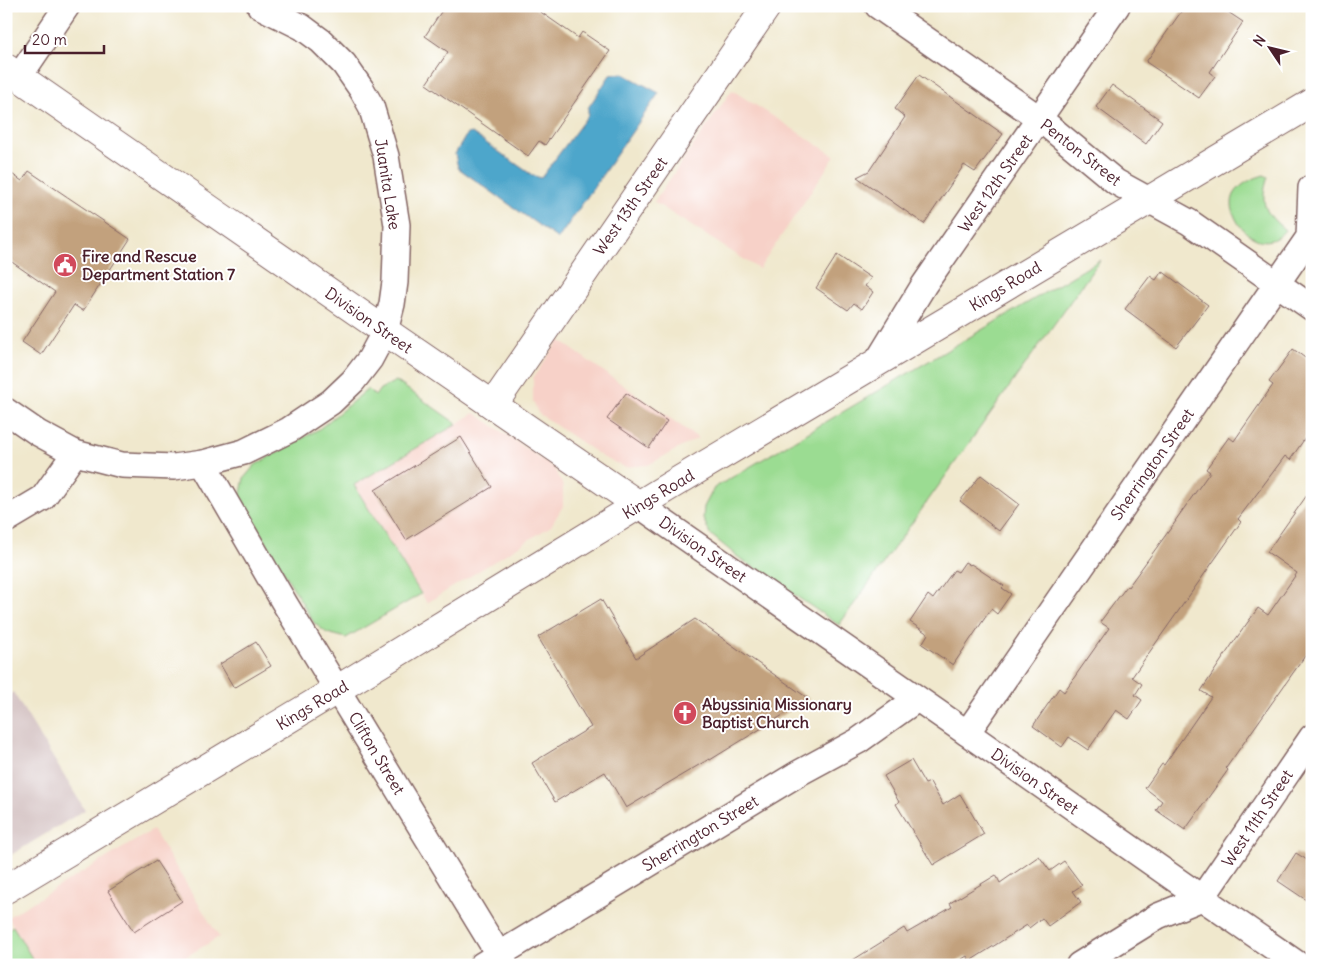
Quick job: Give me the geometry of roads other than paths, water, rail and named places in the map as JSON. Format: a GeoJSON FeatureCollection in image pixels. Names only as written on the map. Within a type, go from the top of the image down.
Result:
{"type":"FeatureCollection","features":[{"type":"Feature","properties":{"kind":"main road","name":"West 13th Street"},"geometry":{"type":"LineString","coordinates":[[493,405],[767,6]]}},
{"type":"Feature","properties":{"kind":"main road","name":"Division Street"},"geometry":{"type":"LineString","coordinates":[[13,72],[639,505]]}},
{"type":"Feature","properties":{"kind":"main road","name":"Kings Road"},"geometry":{"type":"LineString","coordinates":[[6,889],[639,505],[1312,102]]}},
{"type":"Feature","properties":{"kind":"street"},"geometry":{"type":"LineString","coordinates":[[13,72],[67,6]]}},
{"type":"Feature","properties":{"kind":"street","name":"Juanita Lake"},"geometry":{"type":"LineString","coordinates":[[6,411],[38,433],[75,453],[122,465],[174,467],[203,463],[244,452],[289,430],[331,402],[353,381],[370,359],[385,331],[392,304],[395,282],[397,226],[386,156],[371,106],[344,64],[321,41],[302,27],[260,6]]}},
{"type":"Feature","properties":{"kind":"street","name":"Penton Street"},"geometry":{"type":"LineString","coordinates":[[878,6],[1040,119],[1116,182],[1189,222],[1312,308]]}},
{"type":"Feature","properties":{"kind":"street","name":"West 12th Street"},"geometry":{"type":"LineString","coordinates":[[877,362],[924,285],[1117,6]]}},
{"type":"Feature","properties":{"kind":"street","name":"Sherrington Street"},"geometry":{"type":"LineString","coordinates":[[967,733],[1309,237],[1311,188]]}},
{"type":"Feature","properties":{"kind":"street"},"geometry":{"type":"LineString","coordinates":[[6,520],[43,498],[75,453]]}},
{"type":"Feature","properties":{"kind":"street","name":"Clifton Street"},"geometry":{"type":"LineString","coordinates":[[203,463],[285,604],[338,689],[495,961]]}},
{"type":"Feature","properties":{"kind":"street","name":"Division Street"},"geometry":{"type":"LineString","coordinates":[[639,505],[1299,965]]}},
{"type":"Feature","properties":{"kind":"street","name":"Sherrington Street"},"geometry":{"type":"LineString","coordinates":[[495,961],[799,773],[858,741],[917,699]]}},
{"type":"Feature","properties":{"kind":"street","name":"West 11th Street"},"geometry":{"type":"LineString","coordinates":[[1202,898],[1312,737]]}},
{"type":"Feature","properties":{"kind":"street"},"geometry":{"type":"LineString","coordinates":[[1079,965],[1158,916],[1202,898]]}},
{"type":"Feature","properties":{"kind":"water"},"geometry":{"type":"Polygon","coordinates":[[[622,73],[659,93],[558,239],[458,168],[455,154],[467,134],[472,133],[532,175],[541,178],[588,115],[588,108],[610,75],[622,73]]]}},
{"type":"Feature","properties":{"kind":"place","name":"Fire and Rescue Department Station 7"},"geometry":{"type":"Point","coordinates":[65,265]}},
{"type":"Feature","properties":{"kind":"place","name":"Abyssinia Missionary Baptist Church"},"geometry":{"type":"Point","coordinates":[685,713]}}]}
